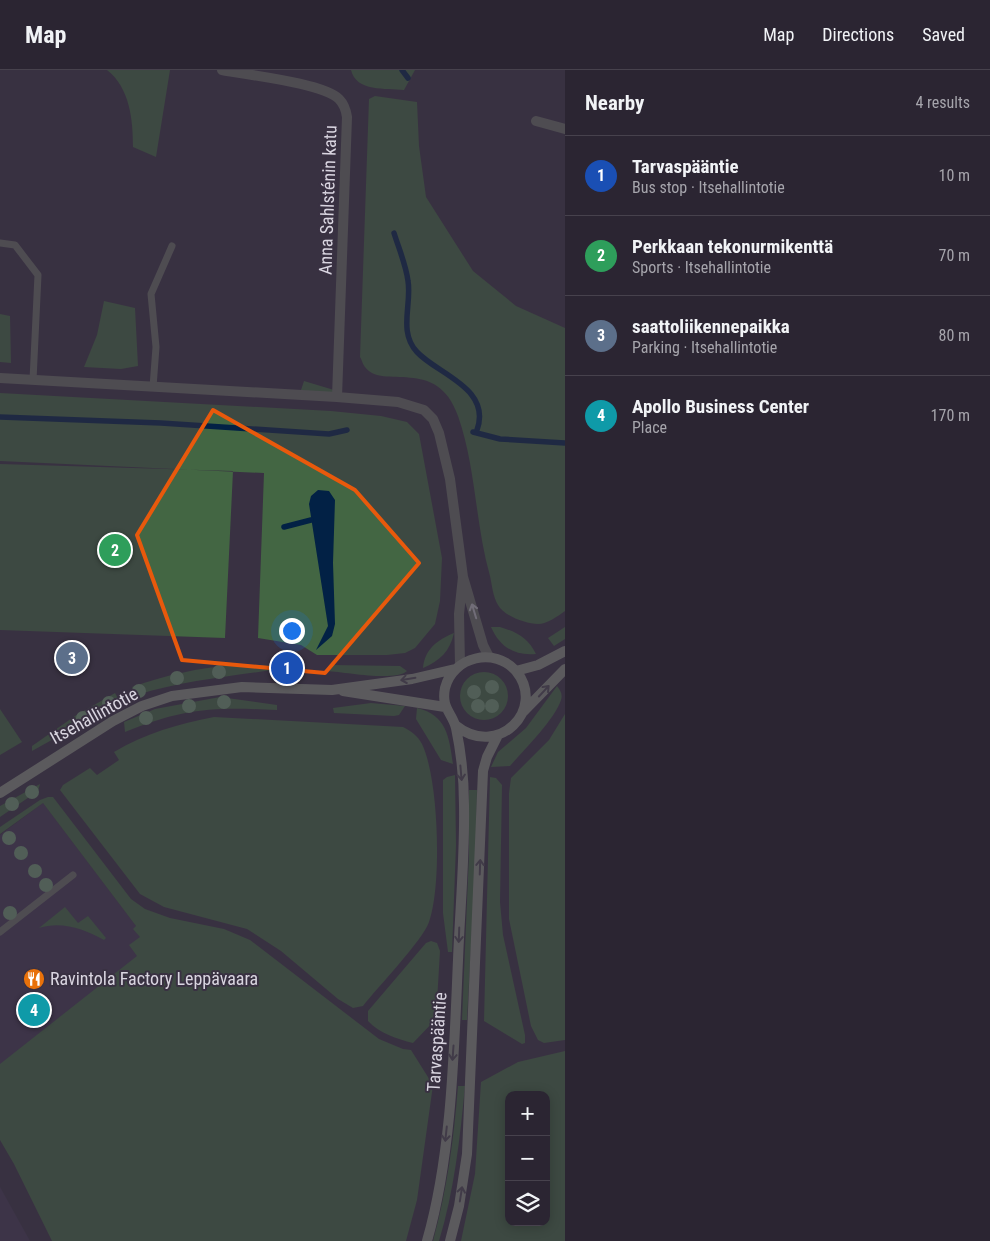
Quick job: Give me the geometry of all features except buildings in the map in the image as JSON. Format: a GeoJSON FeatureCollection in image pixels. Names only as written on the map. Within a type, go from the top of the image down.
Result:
{"type":"FeatureCollection","features":[{"type":"Feature","properties":{"kind":"main road"},"geometry":{"type":"LineString","coordinates":[[516,671],[538,665],[565,651]]}},
{"type":"Feature","properties":{"kind":"main road"},"geometry":{"type":"LineString","coordinates":[[522,713],[525,691],[516,671],[499,660],[479,657],[458,667],[446,687],[445,707],[455,725],[464,732],[475,736],[498,736],[516,723],[522,713],[565,669]]}},
{"type":"Feature","properties":{"kind":"main road","name":"Itsehallintotie"},"geometry":{"type":"LineString","coordinates":[[332,690],[412,679],[458,667]]}},
{"type":"Feature","properties":{"kind":"main road","name":"Itsehallintotie"},"geometry":{"type":"LineString","coordinates":[[0,793],[113,720],[142,706],[172,696],[242,687],[332,690],[445,707]]}},
{"type":"Feature","properties":{"kind":"main road","name":"Tarvaspääntie"},"geometry":{"type":"LineString","coordinates":[[427,1241],[444,1146],[451,1086],[455,1020],[464,804],[455,725]]}},
{"type":"Feature","properties":{"kind":"main road","name":"Tarvaspääntie"},"geometry":{"type":"LineString","coordinates":[[450,1241],[459,1206],[467,1154],[483,772],[486,757],[498,736]]}},
{"type":"Feature","properties":{"kind":"street","name":"Anna Sahlsténin katu"},"geometry":{"type":"LineString","coordinates":[[222,70],[322,89],[339,99],[345,108],[347,126],[337,397]]}},
{"type":"Feature","properties":{"kind":"street"},"geometry":{"type":"LineString","coordinates":[[536,121],[565,128]]}},
{"type":"Feature","properties":{"kind":"street"},"geometry":{"type":"LineString","coordinates":[[0,378],[337,397],[406,404],[424,410],[433,419],[439,433],[450,479],[463,577],[489,657]]}},
{"type":"Feature","properties":{"kind":"street"},"geometry":{"type":"LineString","coordinates":[[458,667],[459,614],[463,577]]}},
{"type":"Feature","properties":{"kind":"lane"},"geometry":{"type":"LineString","coordinates":[[0,243],[15,245],[38,275],[33,380]]}},
{"type":"Feature","properties":{"kind":"lane"},"geometry":{"type":"LineString","coordinates":[[153,387],[156,347],[151,294],[172,246]]}},
{"type":"Feature","properties":{"kind":"lane"},"geometry":{"type":"LineString","coordinates":[[0,932],[73,876]]}},
{"type":"Feature","properties":{"kind":"highlighted area"},"geometry":{"type":"Polygon","coordinates":[[[213,410],[355,490],[419,563],[325,673],[182,660],[137,535],[213,410]]]}},
{"type":"Feature","properties":{"kind":"shaded area"},"geometry":{"type":"Polygon","coordinates":[[[43,803],[136,926],[178,973],[0,1122],[0,835],[43,803]]]}},
{"type":"Feature","properties":{"kind":"shaded area"},"geometry":{"type":"Polygon","coordinates":[[[0,1187],[30,1241],[0,1241],[0,1187]]]}},
{"type":"Feature","properties":{"kind":"green space"},"geometry":{"type":"Polygon","coordinates":[[[107,70],[170,70],[156,157],[133,147],[129,105],[121,86],[107,70]]]}},
{"type":"Feature","properties":{"kind":"green space"},"geometry":{"type":"Polygon","coordinates":[[[351,70],[415,70],[404,90],[373,88],[365,85],[354,77],[351,70]]]}},
{"type":"Feature","properties":{"kind":"green space"},"geometry":{"type":"Polygon","coordinates":[[[375,96],[417,102],[419,146],[426,197],[473,271],[516,306],[565,328],[565,611],[545,623],[533,624],[516,619],[505,613],[496,602],[481,536],[464,435],[449,397],[437,386],[424,380],[373,373],[364,366],[360,357],[369,99],[375,96]]]}},
{"type":"Feature","properties":{"kind":"green space"},"geometry":{"type":"Polygon","coordinates":[[[104,301],[135,308],[138,366],[121,369],[84,367],[97,335],[104,301]]]}},
{"type":"Feature","properties":{"kind":"green space"},"geometry":{"type":"Polygon","coordinates":[[[0,314],[10,316],[11,363],[0,362],[0,314]]]}},
{"type":"Feature","properties":{"kind":"green space"},"geometry":{"type":"Polygon","coordinates":[[[304,381],[334,390],[334,395],[300,393],[304,381]]]}},
{"type":"Feature","properties":{"kind":"green space"},"geometry":{"type":"Polygon","coordinates":[[[0,393],[331,411],[381,416],[407,422],[419,434],[442,558],[440,601],[435,624],[415,648],[405,653],[387,655],[317,655],[301,645],[258,638],[264,473],[0,461],[0,393]]]}},
{"type":"Feature","properties":{"kind":"green space"},"geometry":{"type":"Polygon","coordinates":[[[0,464],[233,471],[225,638],[0,630],[0,464]]]}},
{"type":"Feature","properties":{"kind":"green space"},"geometry":{"type":"Polygon","coordinates":[[[491,627],[500,627],[521,636],[536,654],[514,652],[503,645],[491,627]]]}},
{"type":"Feature","properties":{"kind":"green space"},"geometry":{"type":"Polygon","coordinates":[[[565,627],[565,639],[554,646],[548,638],[565,627]]]}},
{"type":"Feature","properties":{"kind":"green space"},"geometry":{"type":"Polygon","coordinates":[[[454,633],[450,645],[443,655],[423,668],[429,650],[437,642],[454,633]]]}},
{"type":"Feature","properties":{"kind":"green space"},"geometry":{"type":"Polygon","coordinates":[[[234,665],[272,666],[272,670],[187,683],[137,695],[132,687],[182,673],[234,665]]]}},
{"type":"Feature","properties":{"kind":"green space"},"geometry":{"type":"Polygon","coordinates":[[[330,665],[400,666],[407,671],[392,676],[369,676],[327,671],[330,665]]]}},
{"type":"Feature","properties":{"kind":"green space"},"geometry":{"type":"Polygon","coordinates":[[[479,672],[489,672],[501,679],[508,691],[508,701],[501,713],[489,720],[479,720],[471,716],[464,709],[460,701],[460,691],[464,683],[471,676],[479,672]]]}},
{"type":"Feature","properties":{"kind":"green space"},"geometry":{"type":"Polygon","coordinates":[[[557,686],[562,698],[558,708],[538,734],[510,766],[491,767],[498,752],[526,728],[557,686]]]}},
{"type":"Feature","properties":{"kind":"green space"},"geometry":{"type":"Polygon","coordinates":[[[115,693],[120,702],[32,751],[32,746],[75,716],[115,693]]]}},
{"type":"Feature","properties":{"kind":"green space"},"geometry":{"type":"Polygon","coordinates":[[[220,697],[277,705],[277,710],[217,709],[200,711],[165,718],[125,732],[124,722],[155,709],[220,697]]]}},
{"type":"Feature","properties":{"kind":"green space"},"geometry":{"type":"Polygon","coordinates":[[[371,703],[405,706],[399,715],[394,716],[334,713],[333,708],[371,703]]]}},
{"type":"Feature","properties":{"kind":"green space"},"geometry":{"type":"Polygon","coordinates":[[[417,708],[427,711],[441,722],[448,736],[453,764],[441,760],[416,719],[417,708]]]}},
{"type":"Feature","properties":{"kind":"green space"},"geometry":{"type":"Polygon","coordinates":[[[0,709],[22,742],[0,755],[0,709]]]}},
{"type":"Feature","properties":{"kind":"green space"},"geometry":{"type":"Polygon","coordinates":[[[565,714],[565,1040],[544,1043],[538,1040],[531,1026],[509,919],[509,793],[511,778],[549,740],[565,714]]]}},
{"type":"Feature","properties":{"kind":"green space"},"geometry":{"type":"Polygon","coordinates":[[[214,717],[403,727],[414,734],[422,744],[428,760],[432,782],[437,833],[436,884],[433,905],[425,930],[363,1006],[353,1008],[338,999],[281,951],[247,929],[164,907],[140,894],[60,790],[63,785],[90,768],[97,775],[119,760],[114,752],[126,745],[150,734],[175,726],[214,717]]]}},
{"type":"Feature","properties":{"kind":"green space"},"geometry":{"type":"Polygon","coordinates":[[[455,775],[456,845],[452,952],[448,952],[443,913],[443,780],[455,775]]]}},
{"type":"Feature","properties":{"kind":"green space"},"geometry":{"type":"Polygon","coordinates":[[[490,777],[496,778],[502,785],[500,902],[503,935],[525,1035],[525,1043],[522,1044],[484,1021],[490,777]]]}},
{"type":"Feature","properties":{"kind":"green space"},"geometry":{"type":"Polygon","coordinates":[[[40,784],[38,791],[0,817],[0,806],[40,784]]]}},
{"type":"Feature","properties":{"kind":"green space"},"geometry":{"type":"Polygon","coordinates":[[[469,790],[477,790],[476,854],[467,1020],[462,1020],[469,854],[469,790]]]}},
{"type":"Feature","properties":{"kind":"green space"},"geometry":{"type":"Polygon","coordinates":[[[53,797],[131,899],[145,909],[170,918],[224,929],[250,940],[379,1039],[403,1049],[411,1050],[433,1085],[417,1200],[406,1241],[52,1241],[0,1140],[0,1064],[137,956],[129,945],[140,937],[133,929],[136,926],[43,803],[0,834],[0,827],[40,800],[53,797]]]}},
{"type":"Feature","properties":{"kind":"green space"},"geometry":{"type":"Polygon","coordinates":[[[65,907],[78,923],[88,916],[106,938],[104,940],[89,932],[73,927],[56,925],[39,928],[65,907]]]}},
{"type":"Feature","properties":{"kind":"green space"},"geometry":{"type":"Polygon","coordinates":[[[431,941],[437,943],[440,951],[436,1019],[413,1043],[377,1029],[368,1021],[368,1011],[426,943],[431,941]]]}},
{"type":"Feature","properties":{"kind":"green space"},"geometry":{"type":"Polygon","coordinates":[[[565,1051],[565,1241],[461,1241],[475,1174],[481,1082],[518,1062],[565,1051]]]}},
{"type":"Feature","properties":{"kind":"green space"},"geometry":{"type":"Polygon","coordinates":[[[458,1086],[465,1086],[456,1165],[439,1241],[433,1241],[449,1164],[458,1086]]]}},
{"type":"Feature","properties":{"kind":"water"},"geometry":{"type":"Polygon","coordinates":[[[318,490],[329,491],[335,500],[333,563],[335,624],[332,636],[316,650],[328,626],[309,504],[311,496],[318,490]]]}},
{"type":"Feature","properties":{"kind":"waterway"},"geometry":{"type":"LineString","coordinates":[[402,70],[408,78]]}},
{"type":"Feature","properties":{"kind":"waterway"},"geometry":{"type":"LineString","coordinates":[[394,233],[408,281],[407,327],[411,344],[426,360],[470,393],[477,403],[480,415],[477,430]]}},
{"type":"Feature","properties":{"kind":"waterway"},"geometry":{"type":"LineString","coordinates":[[0,417],[161,423],[329,434],[347,430]]}},
{"type":"Feature","properties":{"kind":"waterway"},"geometry":{"type":"LineString","coordinates":[[473,432],[500,439],[565,443]]}},
{"type":"Feature","properties":{"kind":"waterway"},"geometry":{"type":"LineString","coordinates":[[284,527],[311,520]]}},
{"type":"Feature","properties":{"kind":"place","name":"Perkkaan tekonurmikenttä"},"geometry":{"type":"Point","coordinates":[115,550]}},
{"type":"Feature","properties":{"kind":"place","name":"saattoliikennepaikka"},"geometry":{"type":"Point","coordinates":[72,658]}},
{"type":"Feature","properties":{"kind":"place","name":"Tarvaspääntie"},"geometry":{"type":"Point","coordinates":[287,668]}},
{"type":"Feature","properties":{"kind":"place","name":"Ravintola Factory Leppävaara"},"geometry":{"type":"Point","coordinates":[34,979]}},
{"type":"Feature","properties":{"kind":"place","name":"Apollo Business Center"},"geometry":{"type":"Point","coordinates":[34,1010]}}]}
